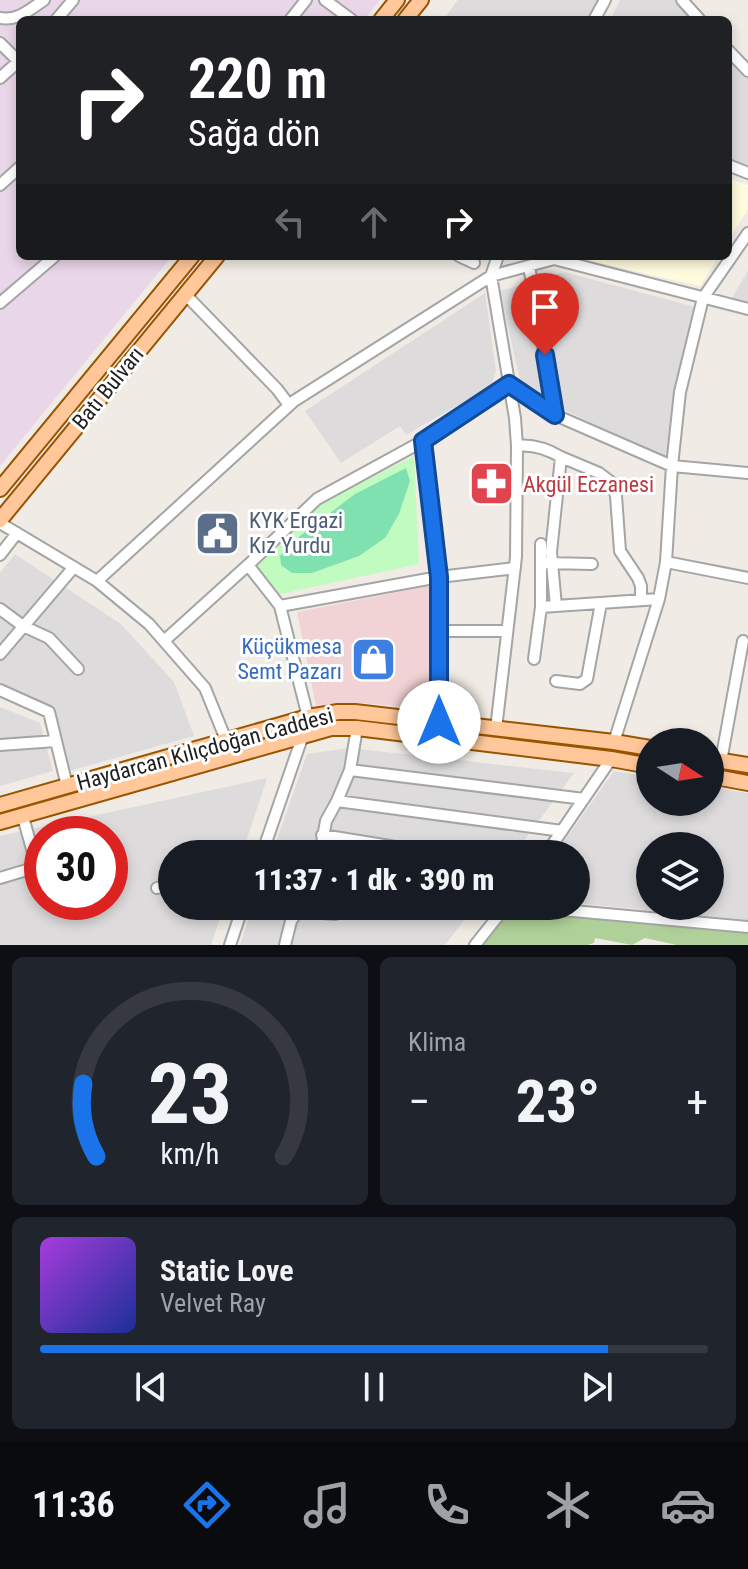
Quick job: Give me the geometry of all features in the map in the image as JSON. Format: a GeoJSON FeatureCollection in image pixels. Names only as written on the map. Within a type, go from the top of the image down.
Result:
{"type":"FeatureCollection","features":[{"type":"Feature","properties":{"kind":"main road"},"geometry":{"type":"LineString","coordinates":[[384,16],[397,0]]}},
{"type":"Feature","properties":{"kind":"main road"},"geometry":{"type":"LineString","coordinates":[[408,16],[421,0]]}},
{"type":"Feature","properties":{"kind":"main road","name":"Batı Bulvarı"},"geometry":{"type":"LineString","coordinates":[[1,486],[189,260]]}},
{"type":"Feature","properties":{"kind":"main road","name":"Batı Bulvarı"},"geometry":{"type":"LineString","coordinates":[[0,521],[214,260]]}},
{"type":"Feature","properties":{"kind":"main road","name":"Haydarcan Kılıçdoğan Caddesi"},"geometry":{"type":"LineString","coordinates":[[0,805],[308,717],[338,712],[636,746]]}},
{"type":"Feature","properties":{"kind":"main road","name":"Haydarcan Kılıçdoğan Caddesi"},"geometry":{"type":"LineString","coordinates":[[0,822],[331,728],[357,728],[636,763]]}},
{"type":"Feature","properties":{"kind":"main road"},"geometry":{"type":"LineString","coordinates":[[611,759],[614,742]]}},
{"type":"Feature","properties":{"kind":"main road"},"geometry":{"type":"LineString","coordinates":[[724,761],[748,765]]}},
{"type":"Feature","properties":{"kind":"main road"},"geometry":{"type":"LineString","coordinates":[[724,779],[748,783]]}},
{"type":"Feature","properties":{"kind":"street"},"geometry":{"type":"LineString","coordinates":[[21,16],[44,0]]}},
{"type":"Feature","properties":{"kind":"street"},"geometry":{"type":"LineString","coordinates":[[59,16],[73,0]]}},
{"type":"Feature","properties":{"kind":"street"},"geometry":{"type":"LineString","coordinates":[[293,16],[306,0]]}},
{"type":"Feature","properties":{"kind":"street"},"geometry":{"type":"LineString","coordinates":[[325,0],[347,16]]}},
{"type":"Feature","properties":{"kind":"street"},"geometry":{"type":"LineString","coordinates":[[682,0],[696,16]]}},
{"type":"Feature","properties":{"kind":"street"},"geometry":{"type":"LineString","coordinates":[[0,43],[16,59]]}},
{"type":"Feature","properties":{"kind":"street"},"geometry":{"type":"LineString","coordinates":[[732,54],[748,71]]}},
{"type":"Feature","properties":{"kind":"street"},"geometry":{"type":"LineString","coordinates":[[0,78],[16,65]]}},
{"type":"Feature","properties":{"kind":"street"},"geometry":{"type":"LineString","coordinates":[[0,185],[16,171]]}},
{"type":"Feature","properties":{"kind":"street"},"geometry":{"type":"LineString","coordinates":[[732,256],[748,233]]}},
{"type":"Feature","properties":{"kind":"street"},"geometry":{"type":"LineString","coordinates":[[0,303],[50,260]]}},
{"type":"Feature","properties":{"kind":"street"},"geometry":{"type":"LineString","coordinates":[[468,260],[474,263]]}},
{"type":"Feature","properties":{"kind":"street"},"geometry":{"type":"LineString","coordinates":[[496,729],[515,568],[517,446],[491,276],[497,260]]}},
{"type":"Feature","properties":{"kind":"street"},"geometry":{"type":"LineString","coordinates":[[97,581],[289,405],[491,276],[550,260]]}},
{"type":"Feature","properties":{"kind":"street"},"geometry":{"type":"LineString","coordinates":[[558,260],[748,309]]}},
{"type":"Feature","properties":{"kind":"street"},"geometry":{"type":"LineString","coordinates":[[614,742],[659,599],[666,562],[680,392],[703,298],[729,260]]}},
{"type":"Feature","properties":{"kind":"street"},"geometry":{"type":"LineString","coordinates":[[529,266],[555,415]]}},
{"type":"Feature","properties":{"kind":"street"},"geometry":{"type":"LineString","coordinates":[[185,294],[289,405]]}},
{"type":"Feature","properties":{"kind":"street"},"geometry":{"type":"LineString","coordinates":[[509,384],[555,415],[672,466],[748,473]]}},
{"type":"Feature","properties":{"kind":"street"},"geometry":{"type":"LineString","coordinates":[[164,641],[317,499],[423,441],[509,384]]}},
{"type":"Feature","properties":{"kind":"street"},"geometry":{"type":"LineString","coordinates":[[423,441],[439,577],[439,722]]}},
{"type":"Feature","properties":{"kind":"street"},"geometry":{"type":"LineString","coordinates":[[517,446],[546,448],[599,473],[612,483],[616,496],[620,551],[638,578],[641,599]]}},
{"type":"Feature","properties":{"kind":"street"},"geometry":{"type":"LineString","coordinates":[[534,659],[546,563],[551,552],[561,457]]}},
{"type":"Feature","properties":{"kind":"street"},"geometry":{"type":"LineString","coordinates":[[0,521],[97,581],[149,624],[205,688],[226,740]]}},
{"type":"Feature","properties":{"kind":"street"},"geometry":{"type":"LineString","coordinates":[[0,555],[17,533]]}},
{"type":"Feature","properties":{"kind":"street"},"geometry":{"type":"LineString","coordinates":[[541,544],[556,606]]}},
{"type":"Feature","properties":{"kind":"street"},"geometry":{"type":"LineString","coordinates":[[666,562],[748,578]]}},
{"type":"Feature","properties":{"kind":"street"},"geometry":{"type":"LineString","coordinates":[[546,563],[592,564]]}},
{"type":"Feature","properties":{"kind":"street"},"geometry":{"type":"LineString","coordinates":[[248,565],[280,606],[308,717]]}},
{"type":"Feature","properties":{"kind":"street"},"geometry":{"type":"LineString","coordinates":[[0,654],[74,567]]}},
{"type":"Feature","properties":{"kind":"street"},"geometry":{"type":"LineString","coordinates":[[280,606],[439,577],[515,568]]}},
{"type":"Feature","properties":{"kind":"street"},"geometry":{"type":"LineString","coordinates":[[541,607],[659,599]]}},
{"type":"Feature","properties":{"kind":"street"},"geometry":{"type":"LineString","coordinates":[[556,681],[580,684],[587,679],[601,603]]}},
{"type":"Feature","properties":{"kind":"street"},"geometry":{"type":"LineString","coordinates":[[0,609],[23,626],[49,638],[78,669]]}},
{"type":"Feature","properties":{"kind":"street"},"geometry":{"type":"LineString","coordinates":[[439,631],[507,631]]}},
{"type":"Feature","properties":{"kind":"street"},"geometry":{"type":"LineString","coordinates":[[723,728],[743,641]]}},
{"type":"Feature","properties":{"kind":"street"},"geometry":{"type":"LineString","coordinates":[[0,690],[49,712],[67,786]]}},
{"type":"Feature","properties":{"kind":"street"},"geometry":{"type":"LineString","coordinates":[[321,840],[326,821],[350,770],[357,728]]}},
{"type":"Feature","properties":{"kind":"street"},"geometry":{"type":"LineString","coordinates":[[267,840],[303,735]]}},
{"type":"Feature","properties":{"kind":"street"},"geometry":{"type":"LineString","coordinates":[[0,745],[56,741]]}},
{"type":"Feature","properties":{"kind":"street"},"geometry":{"type":"LineString","coordinates":[[556,840],[611,759]]}},
{"type":"Feature","properties":{"kind":"street"},"geometry":{"type":"LineString","coordinates":[[350,770],[584,799]]}},
{"type":"Feature","properties":{"kind":"street"},"geometry":{"type":"LineString","coordinates":[[337,801],[562,831]]}},
{"type":"Feature","properties":{"kind":"street"},"geometry":{"type":"LineString","coordinates":[[322,835],[353,840]]}},
{"type":"Feature","properties":{"kind":"street"},"geometry":{"type":"LineString","coordinates":[[0,878],[24,871]]}},
{"type":"Feature","properties":{"kind":"street"},"geometry":{"type":"LineString","coordinates":[[590,913],[748,927]]}},
{"type":"Feature","properties":{"kind":"street"},"geometry":{"type":"LineString","coordinates":[[230,945],[238,920]]}},
{"type":"Feature","properties":{"kind":"street"},"geometry":{"type":"LineString","coordinates":[[285,945],[292,920]]}},
{"type":"Feature","properties":{"kind":"street"},"geometry":{"type":"LineString","coordinates":[[475,945],[495,920]]}},
{"type":"Feature","properties":{"kind":"shaded area"},"geometry":{"type":"Polygon","coordinates":[[[0,0],[380,0],[367,16],[16,16],[16,260],[169,260],[0,466],[0,0]]]}},
{"type":"Feature","properties":{"kind":"shaded area"},"geometry":{"type":"Polygon","coordinates":[[[458,0],[601,0],[592,16],[446,16],[458,0]]]}},
{"type":"Feature","properties":{"kind":"shaded area"},"geometry":{"type":"Polygon","coordinates":[[[620,0],[679,0],[694,16],[612,16],[620,0]]]}},
{"type":"Feature","properties":{"kind":"shaded area"},"geometry":{"type":"Polygon","coordinates":[[[732,56],[748,73],[748,173],[732,167],[732,56]]]}},
{"type":"Feature","properties":{"kind":"shaded area"},"geometry":{"type":"Polygon","coordinates":[[[732,179],[748,185],[748,209],[732,235],[732,179]]]}},
{"type":"Feature","properties":{"kind":"shaded area"},"geometry":{"type":"Polygon","coordinates":[[[586,260],[716,260],[700,286],[586,260]]]}},
{"type":"Feature","properties":{"kind":"shaded area"},"geometry":{"type":"Polygon","coordinates":[[[748,271],[748,302],[732,298],[748,271]]]}},
{"type":"Feature","properties":{"kind":"shaded area"},"geometry":{"type":"Polygon","coordinates":[[[565,272],[695,307],[678,383],[669,461],[522,389],[500,291],[565,272]]]}},
{"type":"Feature","properties":{"kind":"shaded area"},"geometry":{"type":"Polygon","coordinates":[[[485,293],[496,371],[492,383],[406,435],[400,426],[341,463],[305,411],[485,293]]]}},
{"type":"Feature","properties":{"kind":"shaded area"},"geometry":{"type":"Polygon","coordinates":[[[15,554],[121,624],[174,682],[194,736],[69,771],[56,719],[0,686],[0,573],[15,554]]]}},
{"type":"Feature","properties":{"kind":"shaded area","name":"Küçükmesa Semt Pazarı"},"geometry":{"type":"Polygon","coordinates":[[[434,585],[434,710],[362,703],[316,705],[297,612],[434,585]]]}},
{"type":"Feature","properties":{"kind":"shaded area"},"geometry":{"type":"Polygon","coordinates":[[[0,707],[40,723],[53,771],[0,786],[0,707]]]}},
{"type":"Feature","properties":{"kind":"shaded area"},"geometry":{"type":"Polygon","coordinates":[[[349,748],[574,773],[524,840],[277,840],[307,754],[349,748]]]}},
{"type":"Feature","properties":{"kind":"shaded area"},"geometry":{"type":"Polygon","coordinates":[[[614,771],[636,775],[636,816],[724,816],[724,789],[748,793],[748,920],[724,918],[724,832],[636,832],[636,909],[590,904],[590,840],[565,840],[614,771]]]}},
{"type":"Feature","properties":{"kind":"shaded area"},"geometry":{"type":"Polygon","coordinates":[[[267,778],[247,840],[158,840],[158,920],[219,920],[211,945],[0,945],[0,836],[24,831],[24,920],[128,920],[128,816],[92,816],[267,778]]]}},
{"type":"Feature","properties":{"kind":"shaded area"},"geometry":{"type":"Polygon","coordinates":[[[248,920],[464,920],[445,945],[240,945],[248,920]]]}},
{"type":"Feature","properties":{"kind":"green space"},"geometry":{"type":"Polygon","coordinates":[[[414,456],[419,564],[276,595],[257,567],[317,505],[414,456]]]}},
{"type":"Feature","properties":{"kind":"green space"},"geometry":{"type":"Polygon","coordinates":[[[406,468],[410,481],[399,514],[385,538],[359,556],[312,573],[292,573],[281,565],[280,556],[300,536],[355,494],[406,468]]]}},
{"type":"Feature","properties":{"kind":"green space"},"geometry":{"type":"Polygon","coordinates":[[[590,914],[748,933],[748,945],[677,945],[645,938],[632,945],[595,938],[594,943],[587,945],[483,945],[502,920],[590,920],[590,914]]]}},
{"type":"Feature","properties":{"kind":"place","name":"Akgül Eczanesi"},"geometry":{"type":"Point","coordinates":[492,484]}},
{"type":"Feature","properties":{"kind":"place","name":"KYK Ergazi Kız Yurdu"},"geometry":{"type":"Point","coordinates":[218,533]}},
{"type":"Feature","properties":{"kind":"place","name":"Küçükmesa Semt Pazarı"},"geometry":{"type":"Point","coordinates":[373,659]}},
{"type":"Feature","properties":{"kind":"route"},"geometry":{"type":"LineString","coordinates":[[439,722],[439,577],[423,441],[509,384],[555,415],[545,355]]}}]}
